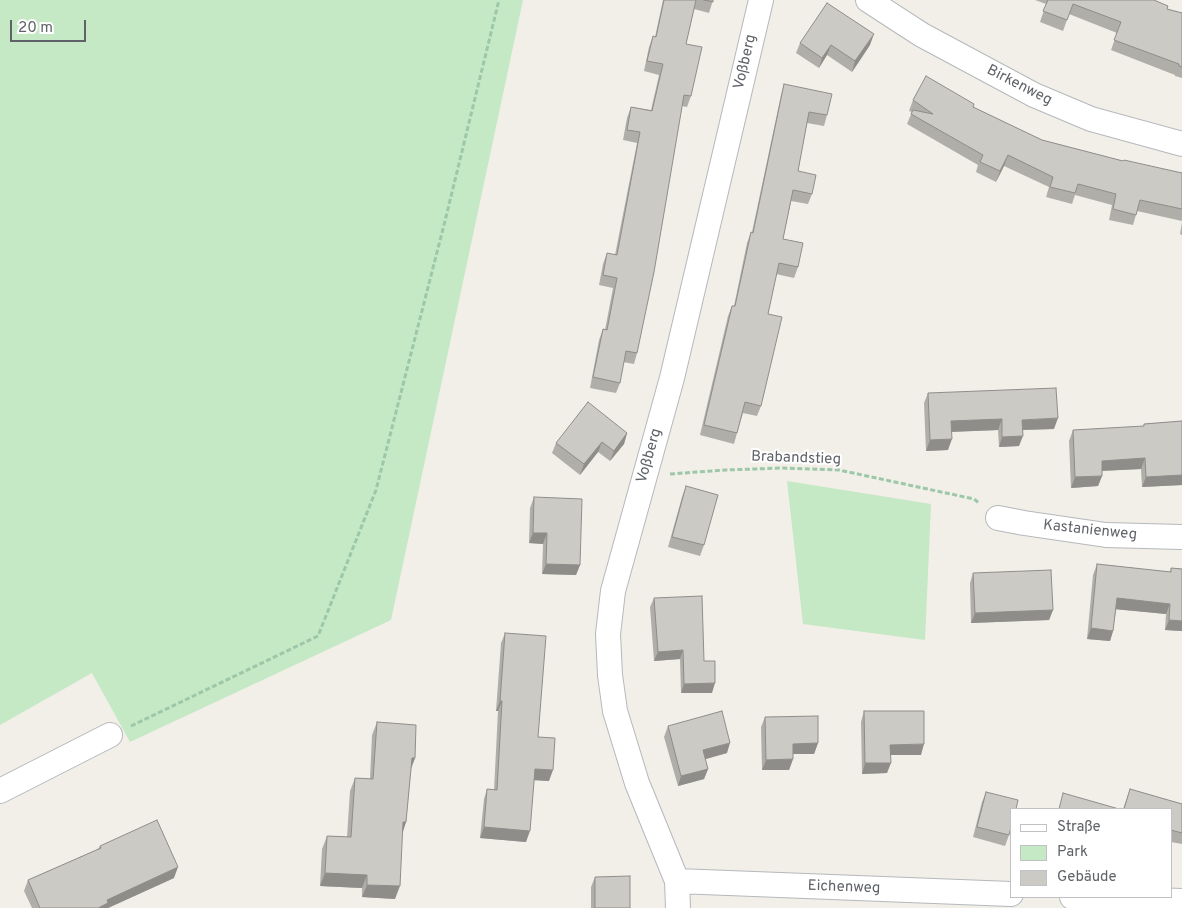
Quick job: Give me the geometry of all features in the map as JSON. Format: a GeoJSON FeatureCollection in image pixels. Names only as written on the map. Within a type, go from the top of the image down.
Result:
{"type":"FeatureCollection","features":[{"type":"Feature","properties":{"kind":"street","name":"Voßberg"},"geometry":{"type":"LineString","coordinates":[[678,908],[677,881],[637,783],[615,711],[610,675],[608,634],[613,591],[672,378],[760,0]]}},
{"type":"Feature","properties":{"kind":"street","name":"Birkenweg"},"geometry":{"type":"LineString","coordinates":[[868,0],[922,35],[1034,96],[1091,119],[1182,144]]}},
{"type":"Feature","properties":{"kind":"street","name":"Kastanienweg"},"geometry":{"type":"LineString","coordinates":[[998,518],[1106,535],[1182,537]]}},
{"type":"Feature","properties":{"kind":"street"},"geometry":{"type":"LineString","coordinates":[[0,791],[110,735]]}},
{"type":"Feature","properties":{"kind":"street","name":"Eichenweg"},"geometry":{"type":"LineString","coordinates":[[677,881],[1010,894]]}},
{"type":"Feature","properties":{"kind":"street"},"geometry":{"type":"LineString","coordinates":[[1100,898],[1182,901]]}},
{"type":"Feature","properties":{"kind":"path"},"geometry":{"type":"LineString","coordinates":[[110,735],[318,636],[376,490],[442,234],[499,0]]}},
{"type":"Feature","properties":{"kind":"path","name":"Brabandstieg"},"geometry":{"type":"LineString","coordinates":[[644,476],[782,468],[839,470],[974,499],[998,518]]}},
{"type":"Feature","properties":{"kind":"green space"},"geometry":{"type":"Polygon","coordinates":[[[0,0],[523,0],[391,620],[130,742],[92,673],[0,725],[0,0]]]}},
{"type":"Feature","properties":{"kind":"green space"},"geometry":{"type":"Polygon","coordinates":[[[787,481],[931,504],[925,640],[803,624],[787,481]]]}},
{"type":"Feature","properties":{"kind":"building"},"geometry":{"type":"Polygon","coordinates":[[[664,0],[696,0],[686,44],[702,47],[691,96],[684,95],[654,272],[637,353],[626,351],[620,383],[593,377],[603,329],[607,330],[617,278],[603,275],[607,253],[617,255],[640,132],[627,130],[631,107],[652,111],[663,64],[647,61],[653,36],[656,37],[664,0]]]}},
{"type":"Feature","properties":{"kind":"building"},"geometry":{"type":"Polygon","coordinates":[[[1048,0],[1154,0],[1168,6],[1167,9],[1182,13],[1182,67],[1179,64],[1114,40],[1121,22],[1073,4],[1067,20],[1043,11],[1048,0]]]}},
{"type":"Feature","properties":{"kind":"building"},"geometry":{"type":"Polygon","coordinates":[[[827,3],[874,34],[855,61],[831,45],[822,58],[800,43],[827,3]]]}},
{"type":"Feature","properties":{"kind":"building"},"geometry":{"type":"Polygon","coordinates":[[[926,76],[974,104],[973,107],[1042,140],[1123,161],[1182,173],[1182,209],[1140,200],[1136,215],[1113,209],[1116,194],[1078,184],[1075,193],[1050,187],[1053,177],[1008,155],[1000,171],[980,162],[983,155],[911,114],[913,110],[933,114],[913,100],[926,76]]]}},
{"type":"Feature","properties":{"kind":"building"},"geometry":{"type":"Polygon","coordinates":[[[784,84],[832,94],[827,115],[809,112],[798,171],[816,175],[812,194],[793,190],[783,239],[803,243],[798,267],[779,263],[768,314],[782,317],[761,406],[745,402],[737,433],[704,425],[732,306],[735,306],[751,232],[753,233],[784,84]]]}},
{"type":"Feature","properties":{"kind":"building"},"geometry":{"type":"Polygon","coordinates":[[[1056,388],[1058,418],[1022,420],[1023,436],[1002,437],[1002,419],[951,421],[952,439],[930,440],[928,393],[1056,388]]]}},
{"type":"Feature","properties":{"kind":"building"},"geometry":{"type":"Polygon","coordinates":[[[588,402],[627,433],[614,451],[602,442],[584,464],[556,443],[588,402]]]}},
{"type":"Feature","properties":{"kind":"building"},"geometry":{"type":"Polygon","coordinates":[[[1182,421],[1182,475],[1146,477],[1145,458],[1102,461],[1102,476],[1075,477],[1073,430],[1144,426],[1144,424],[1182,421]]]}},
{"type":"Feature","properties":{"kind":"building"},"geometry":{"type":"Polygon","coordinates":[[[686,486],[718,495],[704,545],[672,537],[686,486]]]}},
{"type":"Feature","properties":{"kind":"building"},"geometry":{"type":"Polygon","coordinates":[[[534,497],[582,499],[580,565],[546,564],[547,533],[533,533],[534,497]]]}},
{"type":"Feature","properties":{"kind":"building"},"geometry":{"type":"Polygon","coordinates":[[[1097,564],[1171,572],[1171,568],[1182,569],[1182,621],[1169,620],[1170,604],[1117,598],[1113,631],[1091,628],[1097,564]]]}},
{"type":"Feature","properties":{"kind":"building"},"geometry":{"type":"Polygon","coordinates":[[[1051,570],[1053,610],[975,613],[973,573],[1051,570]]]}},
{"type":"Feature","properties":{"kind":"building"},"geometry":{"type":"Polygon","coordinates":[[[702,596],[704,661],[715,661],[715,683],[684,684],[683,650],[658,652],[654,598],[702,596]]]}},
{"type":"Feature","properties":{"kind":"building"},"geometry":{"type":"Polygon","coordinates":[[[505,633],[546,636],[538,737],[555,738],[553,770],[535,769],[530,831],[484,827],[487,789],[497,790],[502,701],[500,701],[505,633]]]}},
{"type":"Feature","properties":{"kind":"building"},"geometry":{"type":"Polygon","coordinates":[[[722,711],[730,743],[703,750],[708,769],[681,776],[668,726],[722,711]]]}},
{"type":"Feature","properties":{"kind":"building"},"geometry":{"type":"Polygon","coordinates":[[[864,711],[924,711],[924,744],[890,745],[891,763],[865,763],[864,711]]]}},
{"type":"Feature","properties":{"kind":"building"},"geometry":{"type":"Polygon","coordinates":[[[818,716],[818,743],[793,744],[793,759],[766,760],[765,717],[818,716]]]}},
{"type":"Feature","properties":{"kind":"building"},"geometry":{"type":"Polygon","coordinates":[[[377,722],[416,725],[415,758],[412,758],[406,822],[403,822],[400,886],[367,885],[367,875],[325,873],[327,836],[351,837],[355,778],[373,779],[377,722]]]}},
{"type":"Feature","properties":{"kind":"building"},"geometry":{"type":"Polygon","coordinates":[[[1130,789],[1182,804],[1182,833],[1172,830],[1172,808],[1124,808],[1130,789]]]}},
{"type":"Feature","properties":{"kind":"building"},"geometry":{"type":"Polygon","coordinates":[[[986,792],[1018,800],[1016,808],[1010,808],[1009,835],[977,827],[986,792]]]}},
{"type":"Feature","properties":{"kind":"building"},"geometry":{"type":"Polygon","coordinates":[[[1063,793],[1116,808],[1059,808],[1063,793]]]}},
{"type":"Feature","properties":{"kind":"building"},"geometry":{"type":"Polygon","coordinates":[[[157,820],[178,867],[107,900],[108,903],[98,908],[40,908],[28,880],[101,848],[100,846],[157,820]]]}},
{"type":"Feature","properties":{"kind":"building"},"geometry":{"type":"Polygon","coordinates":[[[630,876],[630,908],[595,908],[595,877],[630,876]]]}}]}
